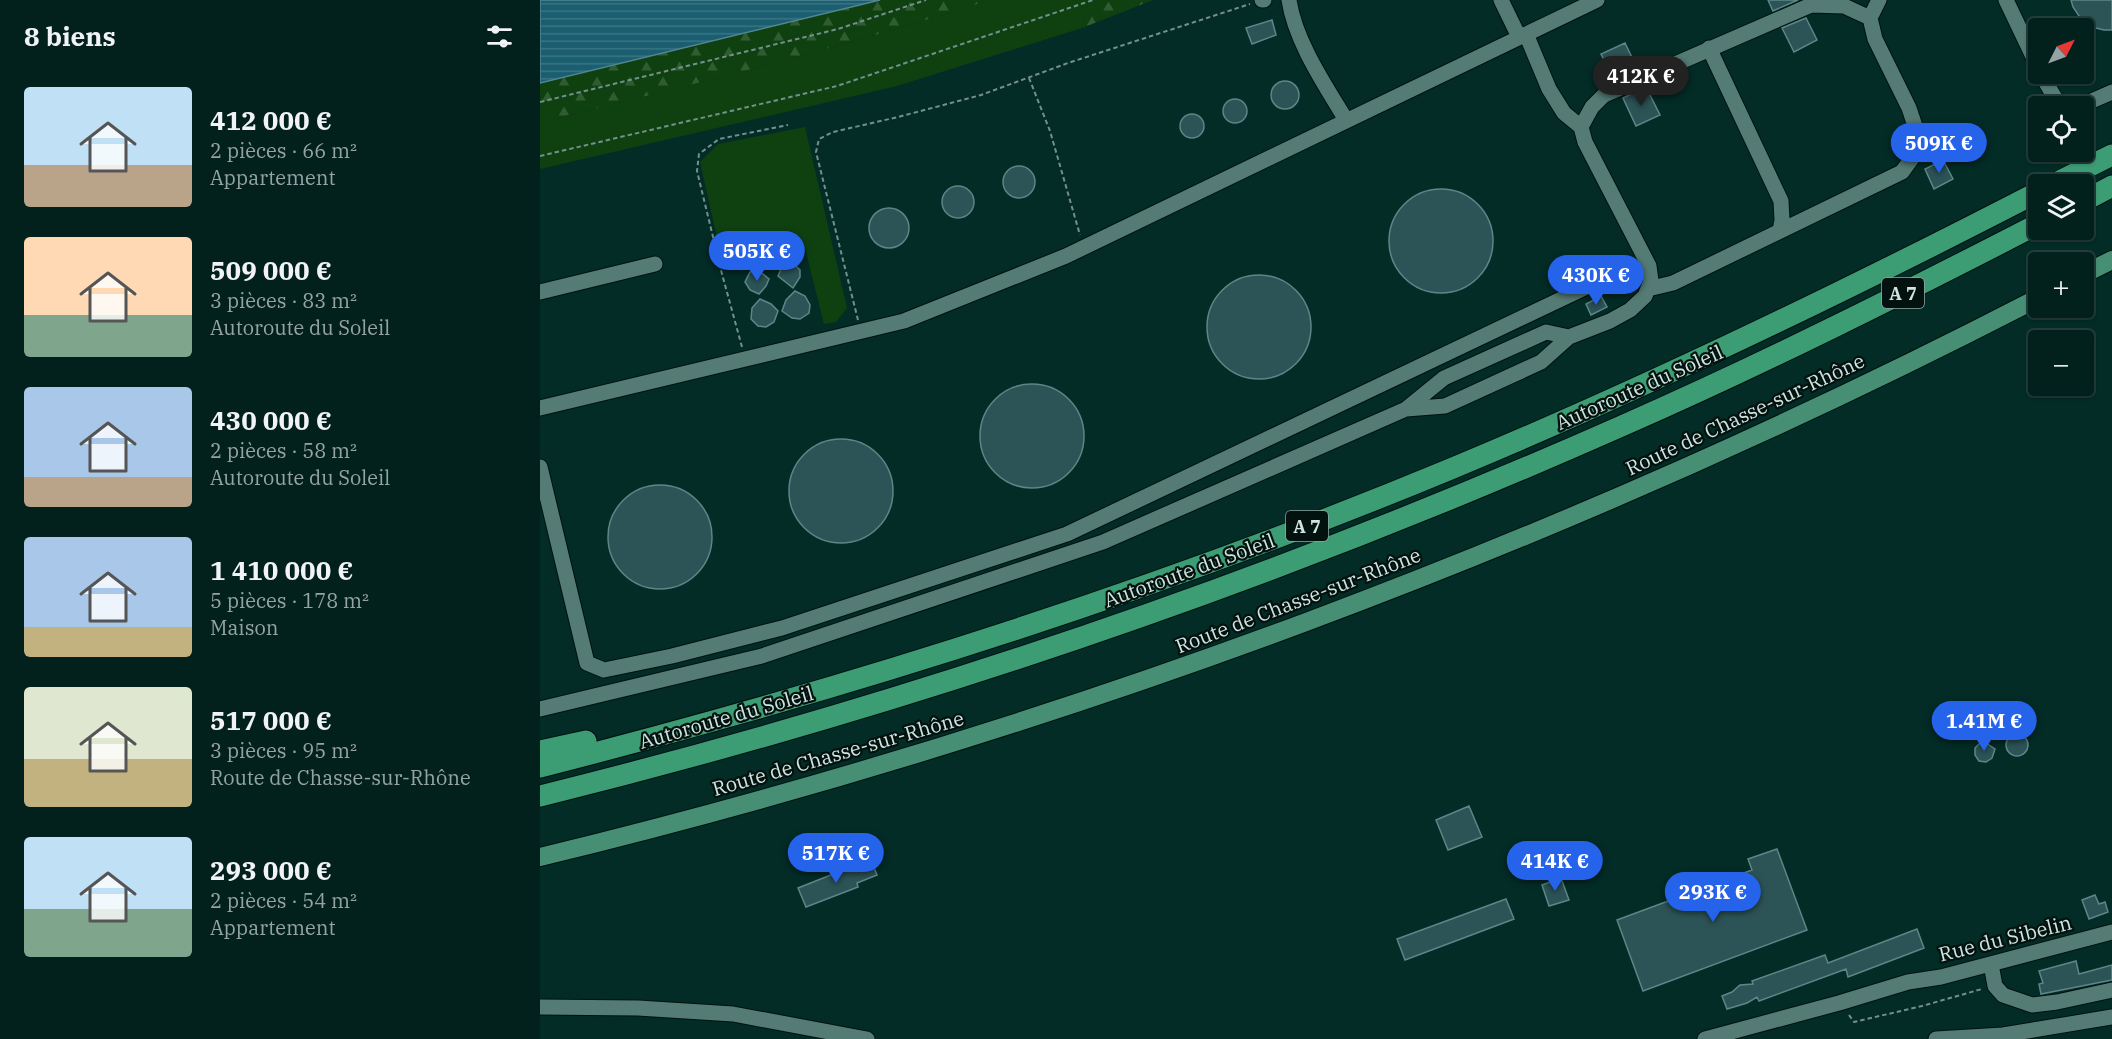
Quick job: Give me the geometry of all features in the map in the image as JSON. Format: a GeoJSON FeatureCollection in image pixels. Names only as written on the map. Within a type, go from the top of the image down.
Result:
{"type":"FeatureCollection","features":[{"type":"Feature","properties":{"kind":"highway"},"geometry":{"type":"LineString","coordinates":[[2074,174],[2112,155]]}},
{"type":"Feature","properties":{"kind":"highway"},"geometry":{"type":"LineString","coordinates":[[2094,196],[2112,186]]}},
{"type":"Feature","properties":{"kind":"highway","name":"Autoroute du Soleil"},"geometry":{"type":"LineString","coordinates":[[540,767],[747,712],[916,662],[1108,599],[1311,525],[1451,469],[1693,363],[1867,280],[2028,197]]}},
{"type":"Feature","properties":{"kind":"highway","name":"Autoroute du Soleil"},"geometry":{"type":"LineString","coordinates":[[540,796],[723,749],[981,672],[1176,605],[1329,548],[1468,492],[1706,388],[1878,306],[2028,229]]}},
{"type":"Feature","properties":{"kind":"highway"},"geometry":{"type":"LineString","coordinates":[[540,751],[590,740],[626,745]]}},
{"type":"Feature","properties":{"kind":"main road"},"geometry":{"type":"LineString","coordinates":[[2094,269],[2112,260]]}},
{"type":"Feature","properties":{"kind":"main road","name":"Route de Chasse-sur-Rhône"},"geometry":{"type":"LineString","coordinates":[[540,857],[711,813],[978,735],[1139,682],[1305,623],[1539,530],[1666,475],[1856,388],[2028,303]]}},
{"type":"Feature","properties":{"kind":"street"},"geometry":{"type":"LineString","coordinates":[[1289,0],[1292,18],[1321,79],[1346,120]]}},
{"type":"Feature","properties":{"kind":"street"},"geometry":{"type":"LineString","coordinates":[[1406,410],[1445,406],[1540,362],[1569,337],[1610,321],[1630,310],[1645,296],[1649,281],[1649,266],[1585,142],[1581,126],[1564,113],[1501,0]]}},
{"type":"Feature","properties":{"kind":"street"},"geometry":{"type":"LineString","coordinates":[[540,408],[904,321],[1084,247],[1597,0]]}},
{"type":"Feature","properties":{"kind":"street"},"geometry":{"type":"LineString","coordinates":[[540,467],[587,663],[604,670],[672,656],[782,627],[1067,534],[1616,273],[1649,281],[1673,283],[1902,172],[1915,154],[1918,135],[1909,108],[1875,39],[1870,18],[1879,0]]}},
{"type":"Feature","properties":{"kind":"street"},"geometry":{"type":"LineString","coordinates":[[2006,0],[2028,46]]}},
{"type":"Feature","properties":{"kind":"street"},"geometry":{"type":"LineString","coordinates":[[1581,126],[1592,107],[1604,95],[1812,4],[1844,6],[1870,18]]}},
{"type":"Feature","properties":{"kind":"street"},"geometry":{"type":"LineString","coordinates":[[1710,48],[1780,201],[1782,220],[1780,231]]}},
{"type":"Feature","properties":{"kind":"street"},"geometry":{"type":"LineString","coordinates":[[2094,100],[2112,92]]}},
{"type":"Feature","properties":{"kind":"street"},"geometry":{"type":"LineString","coordinates":[[540,292],[655,264]]}},
{"type":"Feature","properties":{"kind":"street"},"geometry":{"type":"LineString","coordinates":[[540,709],[762,656],[1103,542],[1406,410],[1444,378],[1546,332],[1569,337]]}},
{"type":"Feature","properties":{"kind":"street","name":"Rue du Sibelin"},"geometry":{"type":"LineString","coordinates":[[1705,1039],[1908,982],[1941,977],[2112,932]]}},
{"type":"Feature","properties":{"kind":"street"},"geometry":{"type":"LineString","coordinates":[[1991,964],[1995,986],[2002,995],[2032,1005],[2112,990]]}},
{"type":"Feature","properties":{"kind":"street"},"geometry":{"type":"LineString","coordinates":[[540,1007],[638,1008],[733,1014],[867,1039]]}},
{"type":"Feature","properties":{"kind":"street"},"geometry":{"type":"LineString","coordinates":[[1936,1039],[2003,1035],[2112,1017]]}},
{"type":"Feature","properties":{"kind":"path"},"geometry":{"type":"LineString","coordinates":[[540,102],[838,29],[926,0]]}},
{"type":"Feature","properties":{"kind":"path"},"geometry":{"type":"LineString","coordinates":[[540,156],[837,86],[1093,0]]}},
{"type":"Feature","properties":{"kind":"path"},"geometry":{"type":"LineString","coordinates":[[861,331],[816,152],[819,139],[833,132],[981,95],[1263,0]]}},
{"type":"Feature","properties":{"kind":"path"},"geometry":{"type":"LineString","coordinates":[[1029,78],[1050,131],[1084,247]]}},
{"type":"Feature","properties":{"kind":"path"},"geometry":{"type":"LineString","coordinates":[[745,359],[697,171],[699,154],[719,139],[788,125]]}},
{"type":"Feature","properties":{"kind":"path"},"geometry":{"type":"LineString","coordinates":[[1839,1003],[1854,1022],[1995,986]]}},
{"type":"Feature","properties":{"kind":"green space"},"geometry":{"type":"Polygon","coordinates":[[[880,0],[990,0],[822,50],[540,122],[540,83],[880,0]]]}},
{"type":"Feature","properties":{"kind":"green space"},"geometry":{"type":"Polygon","coordinates":[[[990,0],[1089,0],[1082,28],[897,86],[540,169],[540,122],[822,50],[990,0]]]}},
{"type":"Feature","properties":{"kind":"green space"},"geometry":{"type":"Polygon","coordinates":[[[1089,0],[1153,0],[1082,28],[1089,0]]]}},
{"type":"Feature","properties":{"kind":"green space"},"geometry":{"type":"Polygon","coordinates":[[[805,127],[847,308],[836,322],[824,324],[805,248],[724,269],[700,162],[718,144],[805,127]]]}},
{"type":"Feature","properties":{"kind":"water"},"geometry":{"type":"Polygon","coordinates":[[[540,0],[880,0],[540,83],[540,0]]]}},
{"type":"Feature","properties":{"kind":"building"},"geometry":{"type":"Polygon","coordinates":[[[1768,0],[1798,0],[1773,11],[1768,0]]]}},
{"type":"Feature","properties":{"kind":"building"},"geometry":{"type":"Polygon","coordinates":[[[2071,0],[2112,0],[2112,30],[2094,28],[2094,18],[2080,18],[2071,0]]]}},
{"type":"Feature","properties":{"kind":"building"},"geometry":{"type":"Polygon","coordinates":[[[1806,18],[1817,40],[1794,52],[1782,28],[1806,18]]]}},
{"type":"Feature","properties":{"kind":"building"},"geometry":{"type":"Polygon","coordinates":[[[1272,20],[1276,35],[1252,44],[1246,28],[1272,20]]]}},
{"type":"Feature","properties":{"kind":"building"},"geometry":{"type":"Polygon","coordinates":[[[1625,43],[1638,70],[1614,80],[1601,54],[1625,43]]]}},
{"type":"Feature","properties":{"kind":"building"},"geometry":{"type":"Polygon","coordinates":[[[1285,81],[1295,85],[1299,95],[1295,105],[1285,109],[1275,105],[1271,95],[1275,85],[1285,81]]]}},
{"type":"Feature","properties":{"kind":"building"},"geometry":{"type":"Polygon","coordinates":[[[1646,87],[1660,115],[1636,126],[1623,98],[1646,87]]]}},
{"type":"Feature","properties":{"kind":"building"},"geometry":{"type":"Polygon","coordinates":[[[1235,99],[1244,102],[1247,111],[1244,120],[1235,123],[1226,120],[1223,111],[1226,102],[1235,99]]]}},
{"type":"Feature","properties":{"kind":"building"},"geometry":{"type":"Polygon","coordinates":[[[1192,114],[1201,117],[1204,126],[1201,135],[1192,138],[1183,135],[1180,126],[1183,117],[1192,114]]]}},
{"type":"Feature","properties":{"kind":"building"},"geometry":{"type":"Polygon","coordinates":[[[1943,160],[1953,179],[1934,189],[1925,169],[1943,160]]]}},
{"type":"Feature","properties":{"kind":"building"},"geometry":{"type":"Polygon","coordinates":[[[1019,166],[1030,171],[1035,182],[1030,193],[1019,198],[1008,193],[1003,182],[1008,171],[1019,166]]]}},
{"type":"Feature","properties":{"kind":"building"},"geometry":{"type":"Polygon","coordinates":[[[958,186],[970,190],[974,202],[970,214],[958,218],[946,214],[942,202],[946,190],[958,186]]]}},
{"type":"Feature","properties":{"kind":"building"},"geometry":{"type":"Polygon","coordinates":[[[1441,189],[1461,193],[1478,204],[1489,221],[1493,241],[1489,261],[1478,278],[1461,289],[1441,293],[1421,289],[1404,278],[1393,261],[1389,241],[1393,221],[1404,204],[1421,193],[1441,189]]]}},
{"type":"Feature","properties":{"kind":"building"},"geometry":{"type":"Polygon","coordinates":[[[889,208],[903,214],[909,228],[903,242],[889,248],[875,242],[869,228],[875,214],[889,208]]]}},
{"type":"Feature","properties":{"kind":"building"},"geometry":{"type":"Polygon","coordinates":[[[787,263],[793,263],[800,270],[800,277],[793,288],[778,276],[782,267],[787,263]]]}},
{"type":"Feature","properties":{"kind":"building"},"geometry":{"type":"Polygon","coordinates":[[[758,270],[769,279],[759,294],[750,290],[745,282],[750,272],[758,270]]]}},
{"type":"Feature","properties":{"kind":"building"},"geometry":{"type":"Polygon","coordinates":[[[1259,275],[1279,279],[1296,290],[1307,307],[1311,327],[1307,347],[1296,364],[1279,375],[1259,379],[1239,375],[1222,364],[1211,347],[1207,327],[1211,307],[1222,290],[1239,279],[1259,275]]]}},
{"type":"Feature","properties":{"kind":"building"},"geometry":{"type":"Polygon","coordinates":[[[795,291],[805,296],[810,305],[809,313],[800,319],[792,318],[782,311],[786,300],[795,291]]]}},
{"type":"Feature","properties":{"kind":"building"},"geometry":{"type":"Polygon","coordinates":[[[1601,296],[1607,307],[1591,315],[1586,304],[1601,296]]]}},
{"type":"Feature","properties":{"kind":"building"},"geometry":{"type":"Polygon","coordinates":[[[760,299],[771,304],[778,311],[774,322],[766,327],[758,326],[751,319],[752,308],[760,299]]]}},
{"type":"Feature","properties":{"kind":"building"},"geometry":{"type":"Polygon","coordinates":[[[1032,384],[1052,388],[1069,399],[1080,416],[1084,436],[1080,456],[1069,473],[1052,484],[1032,488],[1012,484],[995,473],[984,456],[980,436],[984,416],[995,399],[1012,388],[1032,384]]]}},
{"type":"Feature","properties":{"kind":"building"},"geometry":{"type":"Polygon","coordinates":[[[841,439],[861,443],[878,454],[889,471],[893,491],[889,511],[878,528],[861,539],[841,543],[821,539],[804,528],[793,511],[789,491],[793,471],[804,454],[821,443],[841,439]]]}},
{"type":"Feature","properties":{"kind":"building"},"geometry":{"type":"Polygon","coordinates":[[[660,485],[680,489],[697,500],[708,517],[712,537],[708,557],[697,574],[680,585],[660,589],[640,585],[623,574],[612,557],[608,537],[612,517],[623,500],[640,489],[660,485]]]}},
{"type":"Feature","properties":{"kind":"building"},"geometry":{"type":"Polygon","coordinates":[[[2017,734],[2025,737],[2028,745],[2025,753],[2017,756],[2009,753],[2006,745],[2009,737],[2017,734]]]}},
{"type":"Feature","properties":{"kind":"building"},"geometry":{"type":"Polygon","coordinates":[[[1980,743],[1986,743],[1995,749],[1992,758],[1986,762],[1979,761],[1975,755],[1975,748],[1980,743]]]}},
{"type":"Feature","properties":{"kind":"building"},"geometry":{"type":"Polygon","coordinates":[[[1469,806],[1482,837],[1448,850],[1436,820],[1469,806]]]}},
{"type":"Feature","properties":{"kind":"building"},"geometry":{"type":"Polygon","coordinates":[[[1777,849],[1807,930],[1643,991],[1617,920],[1752,870],[1748,859],[1777,849]]]}},
{"type":"Feature","properties":{"kind":"building"},"geometry":{"type":"Polygon","coordinates":[[[872,862],[877,875],[857,883],[858,887],[806,907],[798,888],[851,867],[852,870],[872,862]]]}},
{"type":"Feature","properties":{"kind":"building"},"geometry":{"type":"Polygon","coordinates":[[[1561,878],[1569,900],[1549,906],[1542,885],[1561,878]]]}},
{"type":"Feature","properties":{"kind":"building"},"geometry":{"type":"Polygon","coordinates":[[[2095,895],[2099,904],[2105,902],[2108,912],[2089,919],[2082,900],[2095,895]]]}},
{"type":"Feature","properties":{"kind":"building"},"geometry":{"type":"Polygon","coordinates":[[[1506,899],[1514,919],[1405,960],[1397,939],[1506,899]]]}},
{"type":"Feature","properties":{"kind":"building"},"geometry":{"type":"Polygon","coordinates":[[[1917,929],[1924,948],[1848,977],[1846,969],[1759,1001],[1757,997],[1747,1003],[1727,1009],[1722,996],[1732,992],[1740,985],[1753,984],[1752,981],[1825,955],[1828,963],[1917,929]]]}},
{"type":"Feature","properties":{"kind":"building"},"geometry":{"type":"Polygon","coordinates":[[[2076,961],[2079,974],[2112,965],[2112,980],[2041,994],[2039,984],[2043,983],[2039,971],[2076,961]]]}}]}
